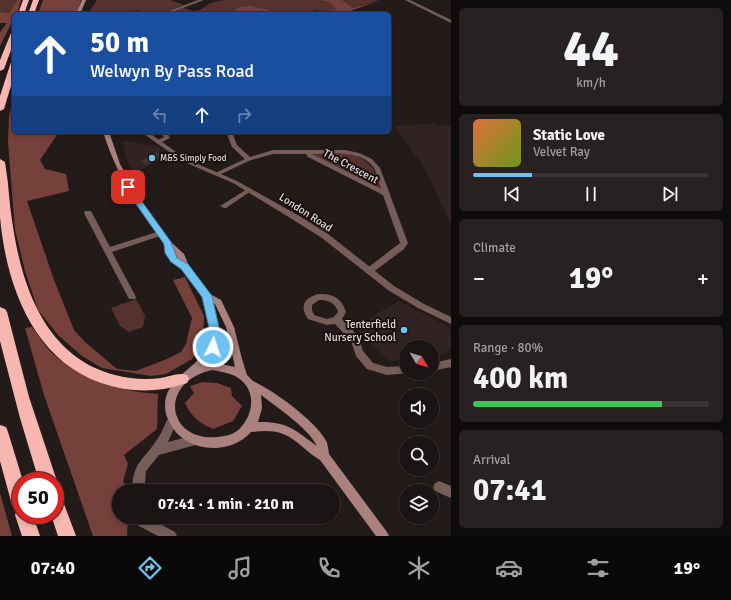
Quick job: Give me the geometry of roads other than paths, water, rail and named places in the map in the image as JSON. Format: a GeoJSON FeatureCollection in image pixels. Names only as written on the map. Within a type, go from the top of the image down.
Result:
{"type":"FeatureCollection","features":[{"type":"Feature","properties":{"kind":"highway"},"geometry":{"type":"LineString","coordinates":[[22,12],[26,0]]}},
{"type":"Feature","properties":{"kind":"highway"},"geometry":{"type":"LineString","coordinates":[[32,12],[36,0]]}},
{"type":"Feature","properties":{"kind":"highway"},"geometry":{"type":"LineString","coordinates":[[0,69],[12,37]]}},
{"type":"Feature","properties":{"kind":"highway"},"geometry":{"type":"LineString","coordinates":[[0,109],[12,70]]}},
{"type":"Feature","properties":{"kind":"highway"},"geometry":{"type":"LineString","coordinates":[[0,162],[3,172],[7,224],[21,289],[29,310],[45,337],[73,362],[104,378],[148,386],[167,384],[182,379]]}},
{"type":"Feature","properties":{"kind":"highway"},"geometry":{"type":"LineString","coordinates":[[0,312],[14,377],[32,438],[45,472]]}},
{"type":"Feature","properties":{"kind":"highway"},"geometry":{"type":"LineString","coordinates":[[0,432],[12,474]]}},
{"type":"Feature","properties":{"kind":"highway"},"geometry":{"type":"LineString","coordinates":[[27,524],[31,536]]}},
{"type":"Feature","properties":{"kind":"highway"},"geometry":{"type":"LineString","coordinates":[[63,524],[67,536]]}},
{"type":"Feature","properties":{"kind":"main road"},"geometry":{"type":"LineString","coordinates":[[79,12],[84,0]]}},
{"type":"Feature","properties":{"kind":"main road"},"geometry":{"type":"LineString","coordinates":[[107,134],[120,173],[168,244],[170,253],[174,260],[185,266],[207,296],[218,302],[226,318],[243,376]]}},
{"type":"Feature","properties":{"kind":"main road"},"geometry":{"type":"LineString","coordinates":[[207,296],[208,306],[214,324],[215,341],[210,354],[182,379],[175,388],[171,398],[170,408],[173,419],[184,434],[195,440],[214,444],[234,439],[250,427],[255,416],[258,405],[256,394],[251,384]]}},
{"type":"Feature","properties":{"kind":"main road"},"geometry":{"type":"LineString","coordinates":[[191,372],[201,368],[223,367],[243,376],[251,384],[268,394],[308,429],[322,444],[324,456],[384,536]]}},
{"type":"Feature","properties":{"kind":"main road"},"geometry":{"type":"LineString","coordinates":[[250,427],[273,426],[285,429],[294,434],[314,452],[324,456]]}},
{"type":"Feature","properties":{"kind":"street"},"geometry":{"type":"LineString","coordinates":[[169,12],[202,0]]}},
{"type":"Feature","properties":{"kind":"street"},"geometry":{"type":"LineString","coordinates":[[406,0],[451,22]]}},
{"type":"Feature","properties":{"kind":"street","name":"London Road"},"geometry":{"type":"LineString","coordinates":[[147,134],[184,160],[249,190],[312,227],[369,271],[410,299],[451,321]]}},
{"type":"Feature","properties":{"kind":"street"},"geometry":{"type":"LineString","coordinates":[[158,142],[167,138],[165,134]]}},
{"type":"Feature","properties":{"kind":"street"},"geometry":{"type":"LineString","coordinates":[[231,134],[234,146],[249,159]]}},
{"type":"Feature","properties":{"kind":"street","name":"The Crescent"},"geometry":{"type":"LineString","coordinates":[[217,174],[249,159],[273,152],[350,152],[370,160],[376,168],[404,243],[401,247],[369,271]]}},
{"type":"Feature","properties":{"kind":"street","name":"The Crescent"},"geometry":{"type":"LineString","coordinates":[[308,152],[310,156],[386,194]]}},
{"type":"Feature","properties":{"kind":"street"},"geometry":{"type":"LineString","coordinates":[[224,206],[249,190]]}},
{"type":"Feature","properties":{"kind":"street"},"geometry":{"type":"LineString","coordinates":[[88,213],[132,297]]}},
{"type":"Feature","properties":{"kind":"street"},"geometry":{"type":"LineString","coordinates":[[107,251],[160,234]]}},
{"type":"Feature","properties":{"kind":"street"},"geometry":{"type":"LineString","coordinates":[[337,320],[355,339],[359,353],[370,366],[387,371],[399,370]]}},
{"type":"Feature","properties":{"kind":"street"},"geometry":{"type":"LineString","coordinates":[[439,366],[451,363]]}},
{"type":"Feature","properties":{"kind":"street"},"geometry":{"type":"LineString","coordinates":[[138,484],[142,464],[156,450],[165,437],[173,419]]}},
{"type":"Feature","properties":{"kind":"street"},"geometry":{"type":"LineString","coordinates":[[156,450],[195,440]]}},
{"type":"Feature","properties":{"kind":"street"},"geometry":{"type":"LineString","coordinates":[[439,487],[451,492]]}},
{"type":"Feature","properties":{"kind":"street"},"geometry":{"type":"LineString","coordinates":[[147,524],[171,536]]}},
{"type":"Feature","properties":{"kind":"place","name":"M&S Simply Food"},"geometry":{"type":"Point","coordinates":[152,158]}},
{"type":"Feature","properties":{"kind":"place","name":"Tenterfield Nursery School"},"geometry":{"type":"Point","coordinates":[404,330]}}]}
